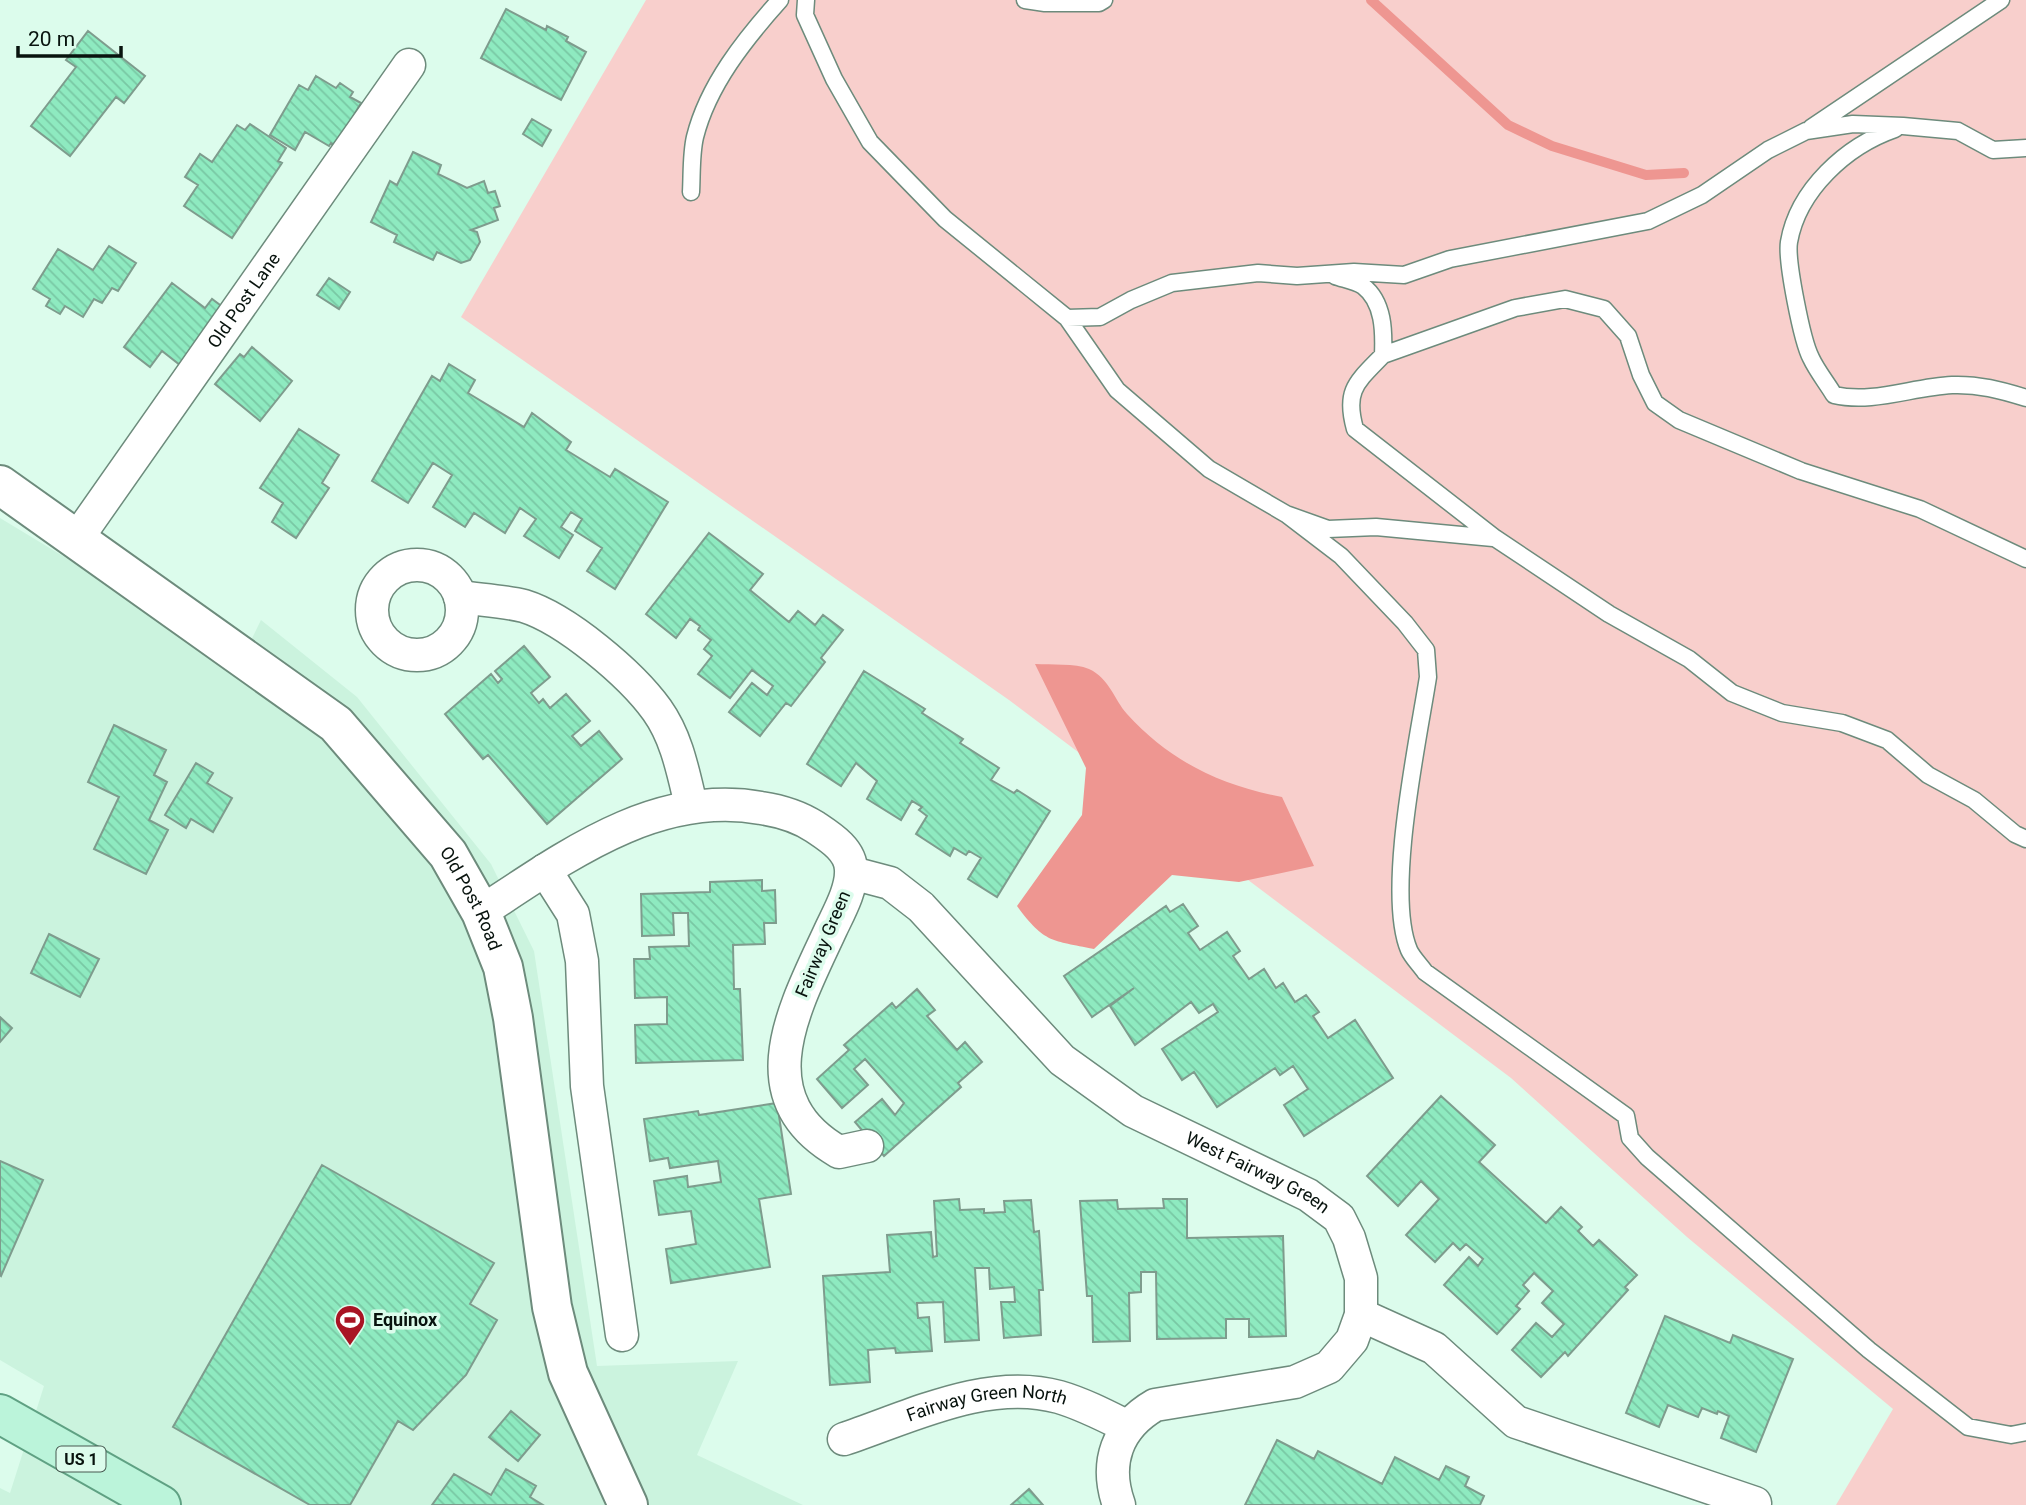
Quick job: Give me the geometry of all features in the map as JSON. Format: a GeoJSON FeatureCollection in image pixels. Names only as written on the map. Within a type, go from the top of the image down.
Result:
{"type":"FeatureCollection","features":[{"type":"Feature","properties":{"kind":"main road","name":"US 1"},"geometry":{"type":"LineString","coordinates":[[2,1422],[162,1505]]}},
{"type":"Feature","properties":{"kind":"street","name":"Old Post Lane"},"geometry":{"type":"LineString","coordinates":[[78,537],[409,65]]}},
{"type":"Feature","properties":{"kind":"street","name":"Old Post Road"},"geometry":{"type":"LineString","coordinates":[[0,485],[78,537],[336,724],[448,854],[481,912],[503,967],[513,1018],[548,1282],[568,1373],[628,1505]]}},
{"type":"Feature","properties":{"kind":"street"},"geometry":{"type":"LineString","coordinates":[[460,597],[524,606],[569,627],[605,658],[657,710],[679,754],[691,805]]}},
{"type":"Feature","properties":{"kind":"street","name":"Fairway Green"},"geometry":{"type":"LineString","coordinates":[[481,912],[545,870],[646,817],[691,805],[745,805],[785,812],[804,820],[835,840],[850,860],[852,873],[842,903],[800,994],[786,1040],[783,1068],[789,1096],[802,1122],[821,1142],[839,1152],[867,1146]]}},
{"type":"Feature","properties":{"kind":"street"},"geometry":{"type":"LineString","coordinates":[[545,870],[573,914],[582,961],[587,1087],[622,1335]]}},
{"type":"Feature","properties":{"kind":"street","name":"West Fairway Green"},"geometry":{"type":"LineString","coordinates":[[852,873],[890,883],[921,907],[1062,1060],[1133,1111],[1308,1195],[1339,1218],[1349,1238],[1361,1279],[1361,1315],[1352,1340],[1329,1367],[1295,1382],[1155,1405],[1135,1417],[1116,1446],[1113,1474],[1119,1505]]}},
{"type":"Feature","properties":{"kind":"street"},"geometry":{"type":"LineString","coordinates":[[1361,1315],[1434,1348],[1516,1422],[1755,1503]]}},
{"type":"Feature","properties":{"kind":"street","name":"Fairway Green North"},"geometry":{"type":"LineString","coordinates":[[844,1438],[966,1398],[1016,1393],[1056,1396],[1128,1426]]}},
{"type":"Feature","properties":{"kind":"lane"},"geometry":{"type":"LineString","coordinates":[[691,192],[695,137],[716,88],[740,46],[780,0]]}},
{"type":"Feature","properties":{"kind":"lane"},"geometry":{"type":"LineString","coordinates":[[806,0],[805,15],[834,79],[870,142],[945,219],[1067,318],[1116,390],[1209,469],[1286,513],[1341,556],[1426,650],[1428,677],[1401,876],[1402,919],[1409,950],[1424,972],[1626,1116],[1630,1138],[1647,1157],[1868,1350],[1968,1427],[2011,1435],[2026,1432]]}},
{"type":"Feature","properties":{"kind":"lane"},"geometry":{"type":"LineString","coordinates":[[1025,0],[1045,3],[1100,3],[1104,0]]}},
{"type":"Feature","properties":{"kind":"lane"},"geometry":{"type":"LineString","coordinates":[[1067,318],[1100,317],[1131,300],[1172,283],[1258,273],[1297,276],[1323,272],[1404,275],[1450,259],[1648,220],[1702,195],[1768,150],[1807,131],[2001,0]]}},
{"type":"Feature","properties":{"kind":"lane"},"geometry":{"type":"LineString","coordinates":[[1807,131],[1853,124],[1903,125],[1958,131],[1993,150],[2026,148]]}},
{"type":"Feature","properties":{"kind":"lane"},"geometry":{"type":"LineString","coordinates":[[1903,125],[1858,144],[1818,183],[1797,211],[1789,245],[1797,304],[1810,357],[1834,394],[1855,400],[1950,385],[1989,386],[2026,398]]}},
{"type":"Feature","properties":{"kind":"lane"},"geometry":{"type":"LineString","coordinates":[[1323,272],[1363,286],[1371,297],[1378,307],[1384,328],[1383,355]]}},
{"type":"Feature","properties":{"kind":"lane"},"geometry":{"type":"LineString","coordinates":[[2026,559],[1920,509],[1801,471],[1679,420],[1655,403],[1641,375],[1628,336],[1604,309],[1565,299],[1515,308],[1383,355],[1358,382],[1348,405],[1355,429],[1495,538],[1609,614],[1689,659],[1732,693],[1782,713],[1842,723],[1887,740],[1928,775],[1974,800],[2015,834],[2026,839]]}},
{"type":"Feature","properties":{"kind":"lane"},"geometry":{"type":"LineString","coordinates":[[1286,513],[1328,528],[1376,527],[1495,538]]}},
{"type":"Feature","properties":{"kind":"shaded area"},"geometry":{"type":"Polygon","coordinates":[[[646,0],[2026,0],[2026,1505],[1836,1505],[1893,1409],[1687,1237],[1511,1078],[1009,700],[461,317],[646,0]]]}},
{"type":"Feature","properties":{"kind":"shaded area"},"geometry":{"type":"Polygon","coordinates":[[[0,518],[240,663],[261,620],[357,697],[491,864],[534,951],[597,1366],[738,1361],[697,1455],[803,1505],[0,1505],[0,1488],[10,1493],[44,1386],[0,1360],[0,518]]]}},
{"type":"Feature","properties":{"kind":"shaded area"},"geometry":{"type":"Polygon","coordinates":[[[1035,664],[1070,665],[1089,669],[1102,678],[1122,708],[1144,731],[1179,758],[1238,786],[1282,797],[1314,866],[1239,882],[1172,875],[1094,949],[1059,941],[1043,934],[1017,906],[1082,815],[1086,768],[1035,664]]]}},
{"type":"Feature","properties":{"kind":"building"},"geometry":{"type":"Polygon","coordinates":[[[506,9],[546,30],[547,26],[568,37],[566,41],[586,52],[561,100],[481,58],[506,9]]]}},
{"type":"Feature","properties":{"kind":"building"},"geometry":{"type":"Polygon","coordinates":[[[88,31],[145,76],[124,103],[116,97],[70,156],[31,126],[76,67],[66,60],[88,31]]]}},
{"type":"Feature","properties":{"kind":"building"},"geometry":{"type":"Polygon","coordinates":[[[316,76],[336,88],[340,83],[353,92],[350,97],[361,103],[336,146],[331,143],[329,146],[305,132],[295,150],[270,135],[299,85],[308,90],[316,76]]]}},
{"type":"Feature","properties":{"kind":"building"},"geometry":{"type":"Polygon","coordinates":[[[532,119],[551,130],[542,146],[523,134],[532,119]]]}},
{"type":"Feature","properties":{"kind":"building"},"geometry":{"type":"Polygon","coordinates":[[[250,124],[286,148],[278,161],[282,163],[232,238],[184,206],[198,185],[185,177],[200,154],[212,162],[237,125],[245,130],[250,124]]]}},
{"type":"Feature","properties":{"kind":"building"},"geometry":{"type":"Polygon","coordinates":[[[413,152],[441,165],[438,174],[467,188],[484,181],[488,193],[495,191],[500,206],[494,208],[498,220],[471,230],[477,232],[480,242],[470,260],[461,263],[437,252],[433,260],[394,242],[397,235],[371,222],[390,181],[397,185],[413,152]]]}},
{"type":"Feature","properties":{"kind":"building"},"geometry":{"type":"Polygon","coordinates":[[[109,246],[136,263],[118,291],[112,288],[102,303],[94,299],[83,317],[65,306],[60,314],[46,306],[50,299],[33,289],[58,249],[93,270],[109,246]]]}},
{"type":"Feature","properties":{"kind":"building"},"geometry":{"type":"Polygon","coordinates":[[[329,278],[350,292],[339,309],[317,295],[329,278]]]}},
{"type":"Feature","properties":{"kind":"building"},"geometry":{"type":"Polygon","coordinates":[[[172,283],[205,308],[212,299],[224,308],[180,365],[162,351],[150,367],[124,347],[172,283]]]}},
{"type":"Feature","properties":{"kind":"building"},"geometry":{"type":"Polygon","coordinates":[[[252,347],[292,381],[260,421],[215,384],[240,354],[244,357],[252,347]]]}},
{"type":"Feature","properties":{"kind":"building"},"geometry":{"type":"Polygon","coordinates":[[[449,364],[475,380],[468,393],[524,427],[532,413],[571,442],[566,450],[610,477],[615,469],[668,502],[615,589],[587,571],[602,548],[575,531],[582,519],[571,512],[561,527],[573,535],[559,558],[524,536],[536,519],[520,508],[505,533],[474,513],[465,527],[433,507],[452,475],[433,463],[408,503],[372,481],[432,376],[440,381],[449,364]]]}},
{"type":"Feature","properties":{"kind":"building"},"geometry":{"type":"Polygon","coordinates":[[[299,429],[339,455],[322,483],[329,488],[296,538],[272,522],[283,503],[260,488],[299,429]]]}},
{"type":"Feature","properties":{"kind":"building"},"geometry":{"type":"Polygon","coordinates":[[[709,533],[763,574],[750,590],[789,622],[798,611],[815,625],[823,615],[843,630],[821,658],[825,662],[791,706],[786,703],[760,736],[729,712],[752,683],[767,695],[773,686],[752,670],[730,698],[698,674],[712,656],[704,649],[711,640],[698,630],[700,626],[690,619],[676,638],[646,614],[709,533]]]}},
{"type":"Feature","properties":{"kind":"building"},"geometry":{"type":"Polygon","coordinates":[[[524,646],[550,677],[531,693],[539,703],[543,699],[550,708],[566,694],[590,721],[572,736],[581,746],[599,731],[622,759],[547,824],[488,755],[483,759],[445,714],[491,674],[498,683],[502,679],[495,671],[524,646]]]}},
{"type":"Feature","properties":{"kind":"building"},"geometry":{"type":"Polygon","coordinates":[[[864,671],[925,709],[922,713],[963,739],[960,743],[999,768],[991,780],[1014,793],[1017,790],[1050,811],[997,897],[968,879],[981,858],[969,851],[966,855],[954,848],[950,856],[916,834],[927,816],[919,810],[922,807],[912,801],[901,820],[867,799],[877,781],[856,763],[841,786],[807,764],[864,671]]]}},
{"type":"Feature","properties":{"kind":"building"},"geometry":{"type":"Polygon","coordinates":[[[114,725],[166,750],[154,775],[167,782],[149,820],[168,830],[146,874],[94,849],[119,797],[88,782],[114,725]]]}},
{"type":"Feature","properties":{"kind":"building"},"geometry":{"type":"Polygon","coordinates":[[[196,763],[213,773],[207,783],[232,798],[213,832],[191,819],[186,828],[165,815],[196,763]]]}},
{"type":"Feature","properties":{"kind":"building"},"geometry":{"type":"Polygon","coordinates":[[[762,880],[762,891],[775,890],[776,923],[764,923],[765,944],[733,945],[734,989],[740,989],[743,1060],[636,1063],[635,1025],[667,1024],[667,997],[635,998],[634,959],[650,959],[649,947],[689,946],[688,913],[673,913],[674,935],[642,936],[641,894],[710,892],[710,882],[762,880]]]}},
{"type":"Feature","properties":{"kind":"building"},"geometry":{"type":"Polygon","coordinates":[[[1183,904],[1198,926],[1188,933],[1200,950],[1227,932],[1240,951],[1233,956],[1249,979],[1264,969],[1276,988],[1283,983],[1295,1002],[1306,995],[1319,1012],[1313,1016],[1328,1038],[1355,1020],[1393,1078],[1304,1136],[1284,1105],[1308,1089],[1293,1066],[1280,1075],[1275,1068],[1217,1107],[1194,1072],[1182,1080],[1162,1049],[1218,1012],[1213,1004],[1199,1013],[1191,1002],[1135,1045],[1110,1006],[1134,988],[1092,1017],[1064,976],[1166,906],[1170,912],[1183,904]]]}},
{"type":"Feature","properties":{"kind":"building"},"geometry":{"type":"Polygon","coordinates":[[[49,934],[99,959],[80,997],[31,973],[49,934]]]}},
{"type":"Feature","properties":{"kind":"building"},"geometry":{"type":"Polygon","coordinates":[[[917,989],[935,1010],[927,1016],[957,1050],[965,1042],[982,1062],[958,1083],[961,1087],[884,1156],[855,1122],[882,1099],[895,1115],[904,1103],[865,1059],[854,1069],[868,1085],[842,1108],[817,1079],[849,1050],[844,1045],[892,1003],[896,1008],[917,989]]]}},
{"type":"Feature","properties":{"kind":"building"},"geometry":{"type":"Polygon","coordinates":[[[0,1017],[12,1028],[0,1042],[0,1017]]]}},
{"type":"Feature","properties":{"kind":"building"},"geometry":{"type":"Polygon","coordinates":[[[1441,1096],[1495,1145],[1479,1162],[1546,1223],[1561,1207],[1582,1227],[1578,1231],[1593,1246],[1599,1240],[1637,1275],[1625,1287],[1628,1290],[1568,1356],[1565,1352],[1541,1377],[1512,1350],[1536,1323],[1552,1337],[1564,1324],[1542,1303],[1553,1291],[1534,1273],[1523,1285],[1529,1291],[1516,1306],[1520,1309],[1497,1334],[1444,1285],[1469,1257],[1478,1266],[1483,1259],[1466,1244],[1460,1250],[1453,1243],[1435,1262],[1406,1235],[1439,1199],[1421,1181],[1398,1206],[1367,1176],[1441,1096]]]}},
{"type":"Feature","properties":{"kind":"building"},"geometry":{"type":"Polygon","coordinates":[[[777,1103],[791,1194],[759,1199],[770,1267],[671,1283],[666,1249],[696,1244],[691,1211],[659,1215],[654,1181],[687,1176],[688,1187],[721,1182],[718,1161],[670,1168],[668,1158],[650,1161],[644,1119],[698,1111],[699,1115],[777,1103]]]}},
{"type":"Feature","properties":{"kind":"building"},"geometry":{"type":"Polygon","coordinates":[[[0,1161],[43,1180],[1,1276],[0,1275],[0,1161]]]}},
{"type":"Feature","properties":{"kind":"building","name":"Equinox"},"geometry":{"type":"Polygon","coordinates":[[[322,1165],[494,1263],[470,1304],[497,1320],[466,1375],[413,1430],[398,1421],[350,1505],[310,1505],[173,1427],[322,1165]]]}},
{"type":"Feature","properties":{"kind":"building"},"geometry":{"type":"Polygon","coordinates":[[[959,1199],[960,1210],[984,1209],[984,1213],[1005,1212],[1004,1201],[1031,1200],[1034,1232],[1039,1231],[1043,1290],[1039,1290],[1041,1335],[1004,1338],[1001,1302],[1015,1302],[1014,1287],[990,1289],[989,1268],[975,1268],[979,1340],[945,1342],[943,1302],[917,1303],[918,1318],[929,1317],[932,1351],[896,1353],[895,1348],[868,1350],[870,1382],[830,1385],[823,1276],[890,1272],[887,1235],[931,1232],[933,1257],[937,1256],[934,1201],[959,1199]]]}},
{"type":"Feature","properties":{"kind":"building"},"geometry":{"type":"Polygon","coordinates":[[[1163,1199],[1187,1199],[1187,1238],[1283,1236],[1286,1336],[1249,1337],[1249,1319],[1226,1319],[1226,1338],[1157,1339],[1156,1272],[1141,1272],[1141,1292],[1129,1293],[1130,1341],[1093,1342],[1092,1296],[1087,1296],[1080,1201],[1117,1200],[1118,1209],[1164,1208],[1163,1199]]]}},
{"type":"Feature","properties":{"kind":"building"},"geometry":{"type":"Polygon","coordinates":[[[1665,1316],[1730,1343],[1733,1335],[1793,1359],[1756,1452],[1721,1438],[1729,1416],[1718,1411],[1717,1414],[1702,1408],[1698,1417],[1668,1405],[1659,1427],[1626,1413],[1665,1316]]]}},
{"type":"Feature","properties":{"kind":"building"},"geometry":{"type":"Polygon","coordinates":[[[511,1411],[540,1435],[518,1461],[489,1437],[511,1411]]]}},
{"type":"Feature","properties":{"kind":"building"},"geometry":{"type":"Polygon","coordinates":[[[1277,1440],[1314,1459],[1318,1451],[1382,1484],[1395,1457],[1439,1480],[1446,1466],[1469,1477],[1465,1486],[1484,1496],[1480,1505],[1245,1505],[1277,1440]]]}},
{"type":"Feature","properties":{"kind":"building"},"geometry":{"type":"Polygon","coordinates":[[[506,1469],[536,1486],[530,1497],[543,1505],[432,1505],[454,1474],[491,1495],[506,1469]]]}},
{"type":"Feature","properties":{"kind":"building"},"geometry":{"type":"Polygon","coordinates":[[[1029,1489],[1043,1505],[1011,1505],[1029,1489]]]}},
{"type":"Feature","properties":{"kind":"waterway"},"geometry":{"type":"LineString","coordinates":[[1371,0],[1508,125],[1552,146],[1646,175],[1684,173]]}},
{"type":"Feature","properties":{"kind":"place","name":"Equinox"},"geometry":{"type":"Point","coordinates":[350,1347]}}]}
